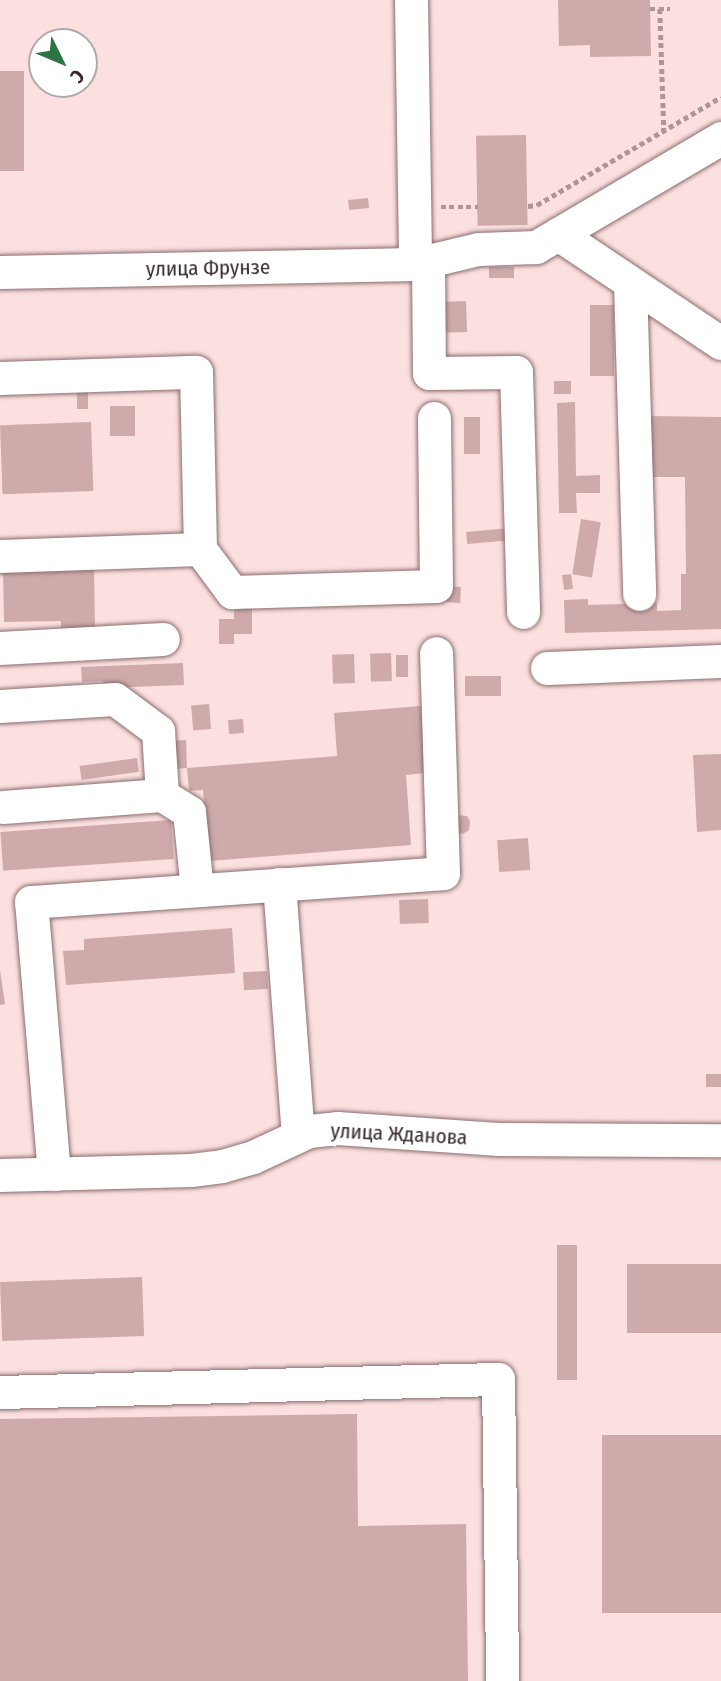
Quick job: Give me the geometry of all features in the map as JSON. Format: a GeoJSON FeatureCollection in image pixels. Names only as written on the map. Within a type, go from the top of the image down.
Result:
{"type":"FeatureCollection","features":[{"type":"Feature","properties":{"kind":"street"},"geometry":{"type":"LineString","coordinates":[[411,0],[429,373],[516,372],[523,612]]}},
{"type":"Feature","properties":{"kind":"street","name":"улица Фрунзе"},"geometry":{"type":"LineString","coordinates":[[0,272],[422,263],[478,249],[536,247],[721,138]]}},
{"type":"Feature","properties":{"kind":"street"},"geometry":{"type":"LineString","coordinates":[[558,234],[721,343]]}},
{"type":"Feature","properties":{"kind":"street"},"geometry":{"type":"LineString","coordinates":[[630,282],[639,594]]}},
{"type":"Feature","properties":{"kind":"street"},"geometry":{"type":"LineString","coordinates":[[0,378],[196,372],[200,549],[232,592],[436,586],[434,418]]}},
{"type":"Feature","properties":{"kind":"street"},"geometry":{"type":"LineString","coordinates":[[0,556],[200,549]]}},
{"type":"Feature","properties":{"kind":"street"},"geometry":{"type":"LineString","coordinates":[[0,648],[163,639]]}},
{"type":"Feature","properties":{"kind":"street"},"geometry":{"type":"LineString","coordinates":[[54,1174],[31,902],[443,873],[436,653]]}},
{"type":"Feature","properties":{"kind":"street"},"geometry":{"type":"LineString","coordinates":[[547,667],[721,661]]}},
{"type":"Feature","properties":{"kind":"street"},"geometry":{"type":"LineString","coordinates":[[0,706],[115,699],[158,731],[162,795]]}},
{"type":"Feature","properties":{"kind":"street"},"geometry":{"type":"LineString","coordinates":[[3,807],[162,795],[189,812],[197,890]]}},
{"type":"Feature","properties":{"kind":"street"},"geometry":{"type":"LineString","coordinates":[[279,884],[298,1135]]}},
{"type":"Feature","properties":{"kind":"street","name":"улица Жданова"},"geometry":{"type":"LineString","coordinates":[[0,1175],[222,1166],[253,1157],[298,1135],[337,1128],[498,1139],[721,1140]]}},
{"type":"Feature","properties":{"kind":"street"},"geometry":{"type":"LineString","coordinates":[[0,1392],[498,1379],[502,1681]]}},
{"type":"Feature","properties":{"kind":"path"},"geometry":{"type":"LineString","coordinates":[[650,9],[670,9]]}},
{"type":"Feature","properties":{"kind":"path"},"geometry":{"type":"LineString","coordinates":[[660,9],[664,131],[682,161]]}},
{"type":"Feature","properties":{"kind":"path"},"geometry":{"type":"LineString","coordinates":[[528,206],[537,205],[721,97]]}},
{"type":"Feature","properties":{"kind":"building"},"geometry":{"type":"Polygon","coordinates":[[[558,0],[650,0],[651,56],[590,57],[590,45],[559,46],[558,0]]]}},
{"type":"Feature","properties":{"kind":"building"},"geometry":{"type":"Polygon","coordinates":[[[0,71],[24,71],[24,171],[0,171],[0,71]]]}},
{"type":"Feature","properties":{"kind":"building"},"geometry":{"type":"Polygon","coordinates":[[[526,135],[528,225],[478,226],[476,136],[526,135]]]}},
{"type":"Feature","properties":{"kind":"building"},"geometry":{"type":"Polygon","coordinates":[[[368,198],[369,208],[349,210],[348,200],[368,198]]]}},
{"type":"Feature","properties":{"kind":"building"},"geometry":{"type":"Polygon","coordinates":[[[489,267],[514,267],[514,278],[489,278],[489,267]]]}},
{"type":"Feature","properties":{"kind":"building"},"geometry":{"type":"Polygon","coordinates":[[[466,301],[467,332],[444,333],[443,302],[466,301]]]}},
{"type":"Feature","properties":{"kind":"building"},"geometry":{"type":"Polygon","coordinates":[[[590,305],[614,305],[614,376],[590,376],[590,305]]]}},
{"type":"Feature","properties":{"kind":"building"},"geometry":{"type":"Polygon","coordinates":[[[554,381],[571,381],[571,394],[554,394],[554,381]]]}},
{"type":"Feature","properties":{"kind":"building"},"geometry":{"type":"Polygon","coordinates":[[[77,389],[88,389],[88,409],[77,409],[77,389]]]}},
{"type":"Feature","properties":{"kind":"building"},"geometry":{"type":"Polygon","coordinates":[[[575,402],[576,476],[600,475],[600,493],[576,493],[577,513],[559,513],[557,403],[575,402]]]}},
{"type":"Feature","properties":{"kind":"building"},"geometry":{"type":"Polygon","coordinates":[[[110,406],[135,406],[135,436],[110,436],[110,406]]]}},
{"type":"Feature","properties":{"kind":"building"},"geometry":{"type":"Polygon","coordinates":[[[650,416],[721,417],[721,629],[565,633],[564,600],[588,599],[588,605],[657,603],[657,611],[681,610],[681,574],[686,574],[685,477],[649,477],[650,416]]]}},
{"type":"Feature","properties":{"kind":"building"},"geometry":{"type":"Polygon","coordinates":[[[464,417],[480,417],[480,454],[464,454],[464,417]]]}},
{"type":"Feature","properties":{"kind":"building"},"geometry":{"type":"Polygon","coordinates":[[[91,422],[93,491],[2,494],[0,425],[91,422]]]}},
{"type":"Feature","properties":{"kind":"building"},"geometry":{"type":"Polygon","coordinates":[[[581,519],[601,522],[592,577],[572,574],[581,519]]]}},
{"type":"Feature","properties":{"kind":"building"},"geometry":{"type":"Polygon","coordinates":[[[511,528],[512,540],[467,544],[466,532],[511,528]]]}},
{"type":"Feature","properties":{"kind":"building"},"geometry":{"type":"Polygon","coordinates":[[[94,569],[95,627],[61,628],[61,621],[4,622],[3,571],[94,569]]]}},
{"type":"Feature","properties":{"kind":"building"},"geometry":{"type":"Polygon","coordinates":[[[571,574],[573,589],[564,590],[562,575],[571,574]]]}},
{"type":"Feature","properties":{"kind":"building"},"geometry":{"type":"Polygon","coordinates":[[[442,586],[461,587],[460,603],[441,602],[442,586]]]}},
{"type":"Feature","properties":{"kind":"building"},"geometry":{"type":"Polygon","coordinates":[[[234,605],[252,605],[252,634],[234,634],[234,644],[219,644],[219,619],[234,619],[234,605]]]}},
{"type":"Feature","properties":{"kind":"building"},"geometry":{"type":"Polygon","coordinates":[[[391,653],[392,681],[371,682],[370,654],[391,653]]]}},
{"type":"Feature","properties":{"kind":"building"},"geometry":{"type":"Polygon","coordinates":[[[354,654],[355,683],[333,684],[332,655],[354,654]]]}},
{"type":"Feature","properties":{"kind":"building"},"geometry":{"type":"Polygon","coordinates":[[[396,655],[408,655],[408,677],[396,677],[396,655]]]}},
{"type":"Feature","properties":{"kind":"building"},"geometry":{"type":"Polygon","coordinates":[[[183,663],[184,685],[104,688],[103,681],[82,682],[81,667],[183,663]]]}},
{"type":"Feature","properties":{"kind":"building"},"geometry":{"type":"Polygon","coordinates":[[[465,676],[501,676],[501,696],[465,696],[465,676]]]}},
{"type":"Feature","properties":{"kind":"building"},"geometry":{"type":"Polygon","coordinates":[[[209,704],[211,729],[193,730],[191,706],[209,704]]]}},
{"type":"Feature","properties":{"kind":"building"},"geometry":{"type":"Polygon","coordinates":[[[421,706],[426,773],[406,775],[411,845],[209,861],[203,790],[189,791],[187,768],[337,756],[334,713],[421,706]]]}},
{"type":"Feature","properties":{"kind":"building"},"geometry":{"type":"Polygon","coordinates":[[[243,719],[244,733],[229,734],[228,720],[243,719]]]}},
{"type":"Feature","properties":{"kind":"building"},"geometry":{"type":"Polygon","coordinates":[[[186,740],[187,768],[174,769],[173,741],[186,740]]]}},
{"type":"Feature","properties":{"kind":"building"},"geometry":{"type":"Polygon","coordinates":[[[721,754],[721,830],[697,832],[693,755],[721,754]]]}},
{"type":"Feature","properties":{"kind":"building"},"geometry":{"type":"Polygon","coordinates":[[[137,758],[139,772],[82,780],[80,766],[137,758]]]}},
{"type":"Feature","properties":{"kind":"building"},"geometry":{"type":"Polygon","coordinates":[[[457,815],[467,816],[470,821],[469,830],[463,834],[457,833],[457,815]]]}},
{"type":"Feature","properties":{"kind":"building"},"geometry":{"type":"Polygon","coordinates":[[[171,820],[174,859],[3,871],[0,832],[171,820]]]}},
{"type":"Feature","properties":{"kind":"building"},"geometry":{"type":"Polygon","coordinates":[[[528,838],[530,870],[499,872],[497,840],[528,838]]]}},
{"type":"Feature","properties":{"kind":"building"},"geometry":{"type":"Polygon","coordinates":[[[428,899],[429,923],[400,924],[399,900],[428,899]]]}},
{"type":"Feature","properties":{"kind":"building"},"geometry":{"type":"Polygon","coordinates":[[[232,928],[235,973],[66,985],[63,951],[84,950],[84,939],[232,928]]]}},
{"type":"Feature","properties":{"kind":"building"},"geometry":{"type":"Polygon","coordinates":[[[0,970],[5,1004],[0,1005],[0,970]]]}},
{"type":"Feature","properties":{"kind":"building"},"geometry":{"type":"Polygon","coordinates":[[[267,971],[268,989],[244,990],[243,972],[267,971]]]}},
{"type":"Feature","properties":{"kind":"building"},"geometry":{"type":"Polygon","coordinates":[[[706,1074],[721,1074],[721,1087],[706,1087],[706,1074]]]}},
{"type":"Feature","properties":{"kind":"building"},"geometry":{"type":"Polygon","coordinates":[[[557,1245],[577,1245],[577,1380],[557,1380],[557,1245]]]}},
{"type":"Feature","properties":{"kind":"building"},"geometry":{"type":"Polygon","coordinates":[[[627,1264],[721,1264],[721,1333],[627,1333],[627,1264]]]}},
{"type":"Feature","properties":{"kind":"building"},"geometry":{"type":"Polygon","coordinates":[[[142,1277],[144,1336],[2,1341],[0,1282],[142,1277]]]}},
{"type":"Feature","properties":{"kind":"building"},"geometry":{"type":"Polygon","coordinates":[[[357,1414],[358,1526],[466,1524],[468,1681],[0,1681],[0,1419],[357,1414]]]}},
{"type":"Feature","properties":{"kind":"building"},"geometry":{"type":"Polygon","coordinates":[[[602,1435],[721,1435],[721,1613],[602,1613],[602,1435]]]}}]}
